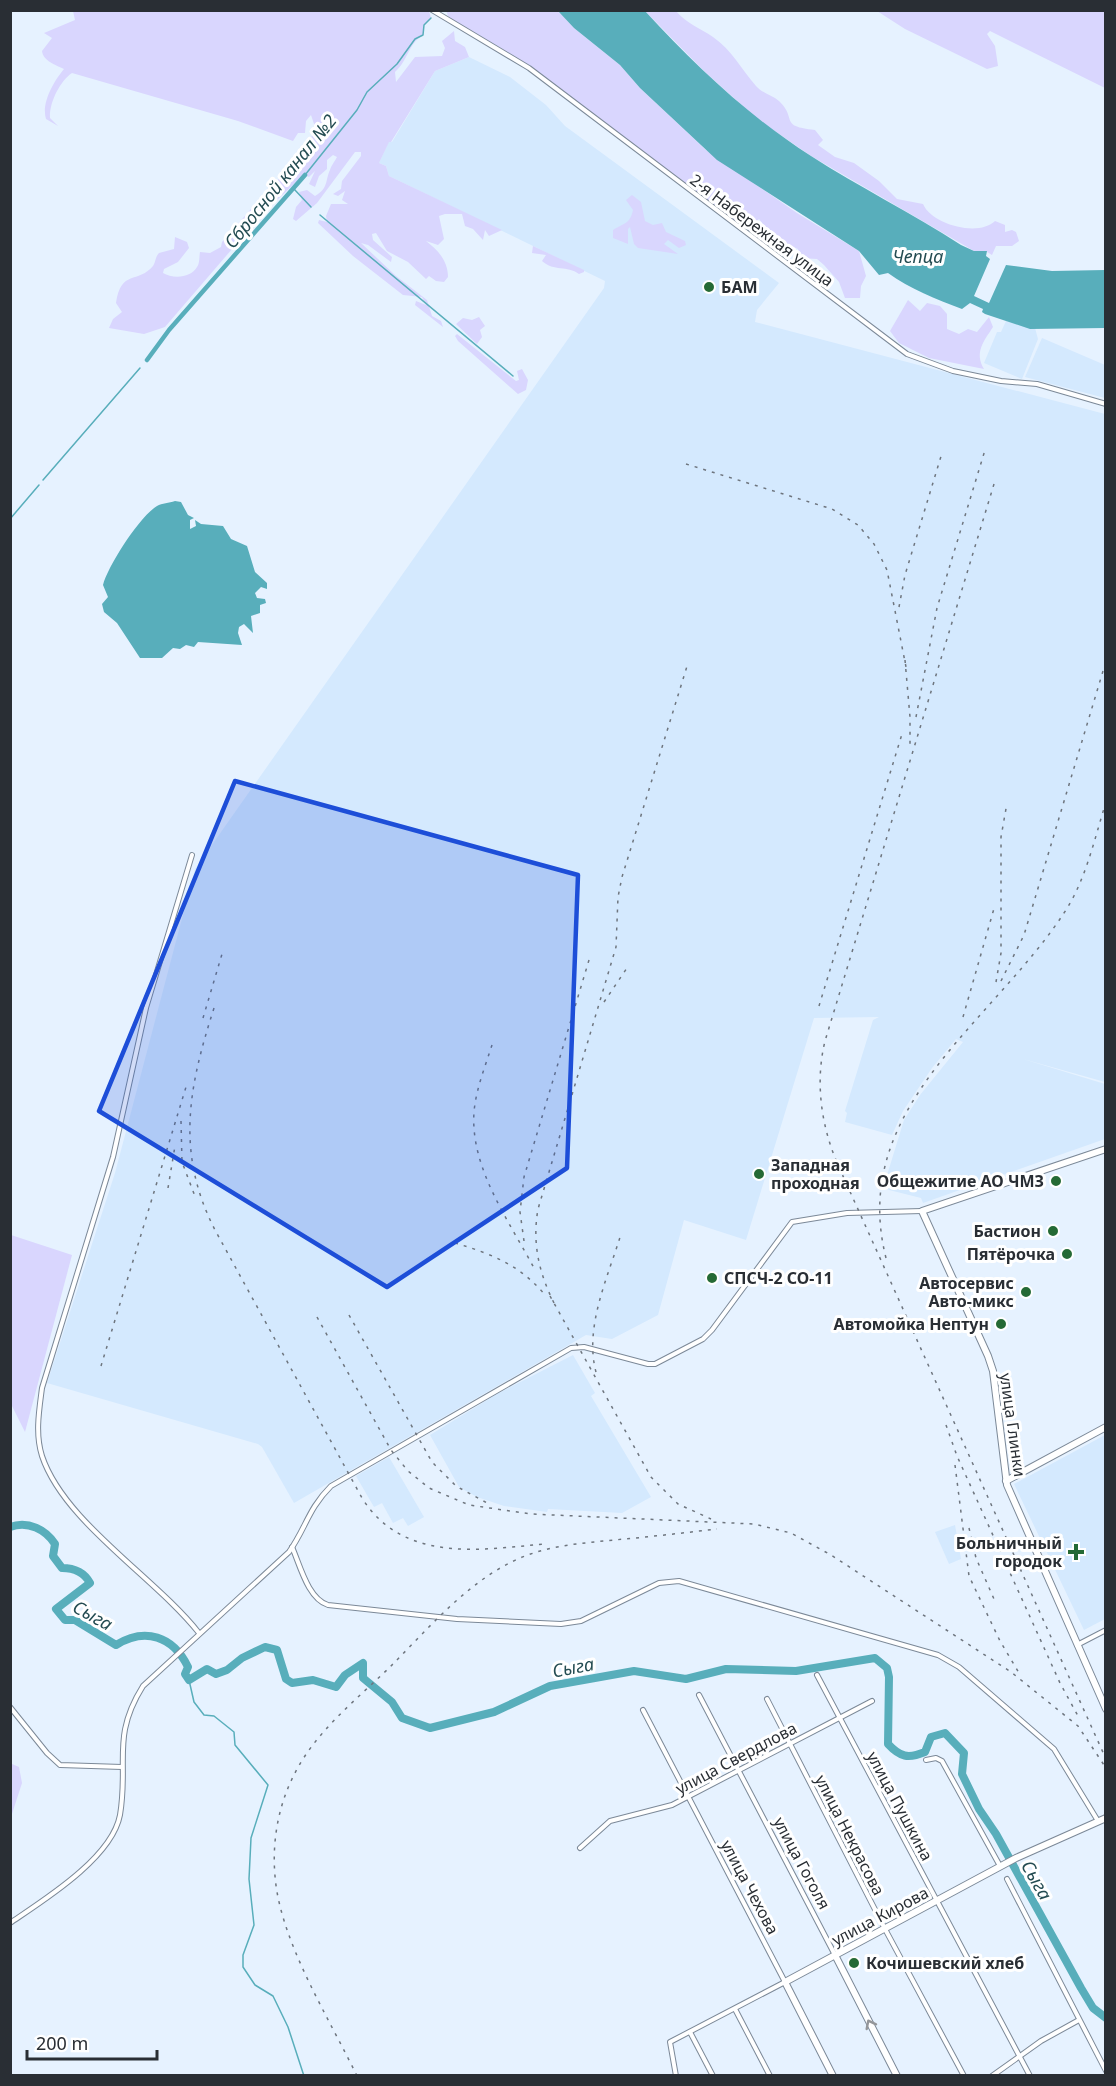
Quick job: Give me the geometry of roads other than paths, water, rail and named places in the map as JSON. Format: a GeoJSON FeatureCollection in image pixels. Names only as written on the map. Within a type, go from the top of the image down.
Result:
{"type":"FeatureCollection","features":[{"type":"Feature","properties":{"kind":"street","name":"2-я Набережная улица"},"geometry":{"type":"LineString","coordinates":[[432,10],[529,68],[907,354],[953,371],[1001,381],[1037,384],[1106,404]]}},
{"type":"Feature","properties":{"kind":"street"},"geometry":{"type":"LineString","coordinates":[[192,855],[146,1008],[113,1157],[42,1388],[37,1421],[41,1455],[55,1485],[70,1506],[163,1593],[200,1634]]}},
{"type":"Feature","properties":{"kind":"street"},"geometry":{"type":"LineString","coordinates":[[10,1923],[75,1874],[99,1852],[113,1833],[120,1816],[123,1731],[132,1705],[143,1686],[292,1547],[310,1510],[331,1486],[571,1348],[584,1347],[638,1364],[655,1364],[703,1339],[792,1222],[847,1213],[922,1211],[1106,1149]]}},
{"type":"Feature","properties":{"kind":"street","name":"улица Глинки"},"geometry":{"type":"LineString","coordinates":[[922,1211],[991,1364],[1006,1481],[1106,1708]]}},
{"type":"Feature","properties":{"kind":"street"},"geometry":{"type":"LineString","coordinates":[[1006,1481],[1106,1427]]}},
{"type":"Feature","properties":{"kind":"street"},"geometry":{"type":"LineString","coordinates":[[292,1547],[315,1596],[320,1603],[328,1605],[457,1619],[561,1624],[581,1621],[659,1583],[679,1581],[938,1655],[959,1667],[1054,1749],[1098,1822]]}},
{"type":"Feature","properties":{"kind":"street"},"geometry":{"type":"LineString","coordinates":[[1077,1645],[1106,1630]]}},
{"type":"Feature","properties":{"kind":"street","name":"улица Пушкина"},"geometry":{"type":"LineString","coordinates":[[817,1675],[1030,2076]]}},
{"type":"Feature","properties":{"kind":"street","name":"улица Гоголя"},"geometry":{"type":"LineString","coordinates":[[699,1695],[897,2076]]}},
{"type":"Feature","properties":{"kind":"street","name":"улица Некрасова"},"geometry":{"type":"LineString","coordinates":[[767,1699],[885,1929],[964,2076]]}},
{"type":"Feature","properties":{"kind":"street","name":"улица Свердлова"},"geometry":{"type":"LineString","coordinates":[[580,1848],[610,1821],[672,1804],[872,1701]]}},
{"type":"Feature","properties":{"kind":"street"},"geometry":{"type":"LineString","coordinates":[[10,1707],[47,1753],[60,1765],[122,1767]]}},
{"type":"Feature","properties":{"kind":"street","name":"улица Чехова"},"geometry":{"type":"LineString","coordinates":[[643,1710],[833,2076]]}},
{"type":"Feature","properties":{"kind":"street"},"geometry":{"type":"LineString","coordinates":[[926,1760],[936,1758],[942,1761],[1001,1867]]}},
{"type":"Feature","properties":{"kind":"street","name":"улица Кирова"},"geometry":{"type":"LineString","coordinates":[[676,2076],[670,2042],[1016,1858],[1106,1818]]}},
{"type":"Feature","properties":{"kind":"street"},"geometry":{"type":"LineString","coordinates":[[1007,1879],[1106,2071]]}},
{"type":"Feature","properties":{"kind":"street"},"geometry":{"type":"LineString","coordinates":[[735,2009],[770,2076]]}},
{"type":"Feature","properties":{"kind":"street"},"geometry":{"type":"LineString","coordinates":[[992,2076],[1079,2020]]}},
{"type":"Feature","properties":{"kind":"street"},"geometry":{"type":"LineString","coordinates":[[690,2032],[713,2076]]}},
{"type":"Feature","properties":{"kind":"water","name":"Чепца"},"geometry":{"type":"Polygon","coordinates":[[[558,11],[645,11],[723,89],[788,140],[829,167],[961,245],[974,251],[987,251],[986,256],[990,259],[974,296],[989,303],[1006,265],[1052,271],[1105,270],[1105,328],[1030,329],[985,314],[982,312],[983,309],[970,303],[962,309],[914,289],[888,273],[879,275],[859,251],[717,160],[640,88],[620,65],[574,28],[558,11]]]}},
{"type":"Feature","properties":{"kind":"water"},"geometry":{"type":"Polygon","coordinates":[[[175,501],[181,502],[188,515],[194,518],[190,520],[190,529],[196,526],[195,520],[201,524],[223,526],[231,539],[247,546],[255,572],[267,583],[267,589],[261,587],[255,593],[257,598],[265,599],[266,603],[260,605],[260,613],[251,616],[253,633],[244,624],[239,627],[238,633],[242,645],[198,642],[194,647],[186,645],[180,649],[173,648],[162,658],[140,658],[117,623],[104,612],[102,604],[108,597],[103,585],[118,555],[142,520],[157,506],[175,501]]]}},
{"type":"Feature","properties":{"kind":"waterway","name":"Сбросной канал №2"},"geometry":{"type":"LineString","coordinates":[[305,175],[357,110],[367,92],[397,64],[415,39],[423,35],[424,25],[431,18]]}},
{"type":"Feature","properties":{"kind":"waterway","name":"Сбросной канал №2"},"geometry":{"type":"LineString","coordinates":[[147,360],[169,330],[305,175]]}},
{"type":"Feature","properties":{"kind":"waterway"},"geometry":{"type":"LineString","coordinates":[[294,189],[311,207]]}},
{"type":"Feature","properties":{"kind":"waterway"},"geometry":{"type":"LineString","coordinates":[[320,215],[513,376]]}},
{"type":"Feature","properties":{"kind":"waterway","name":"Сбросной канал №2"},"geometry":{"type":"LineString","coordinates":[[43,480],[140,368]]}},
{"type":"Feature","properties":{"kind":"waterway","name":"Сбросной канал №2"},"geometry":{"type":"LineString","coordinates":[[10,519],[39,485]]}},
{"type":"Feature","properties":{"kind":"waterway","name":"Сыга"},"geometry":{"type":"LineString","coordinates":[[10,1527],[30,1526],[47,1534],[55,1544],[53,1556],[62,1568],[79,1571],[90,1583],[56,1609],[65,1620],[75,1620],[116,1645],[137,1636],[148,1636],[166,1642],[182,1656],[188,1667],[185,1674],[189,1680],[207,1669],[216,1674],[227,1670],[242,1658],[265,1647],[277,1650],[286,1679],[292,1683],[313,1680],[336,1687],[345,1675],[363,1663],[363,1678],[392,1702],[402,1718],[430,1728],[494,1712],[550,1686],[634,1671],[686,1679],[726,1669],[796,1671],[875,1658],[887,1668],[889,1677],[888,1744],[900,1754],[914,1756],[925,1752],[931,1737],[945,1733],[964,1753],[962,1774],[979,1809],[996,1834],[1093,2008],[1106,2018]]}},
{"type":"Feature","properties":{"kind":"waterway"},"geometry":{"type":"LineString","coordinates":[[189,1680],[194,1702],[204,1715],[214,1716],[234,1732],[235,1745],[268,1785],[251,1838],[249,1879],[254,1925],[243,1955],[243,1967],[255,1985],[273,1996],[288,2027],[304,2076]]}},
{"type":"Feature","properties":{"kind":"railway"},"geometry":{"type":"LineString","coordinates":[[916,717],[937,608],[985,450]]}},
{"type":"Feature","properties":{"kind":"railway"},"geometry":{"type":"LineString","coordinates":[[899,607],[905,575],[942,453]]}},
{"type":"Feature","properties":{"kind":"railway"},"geometry":{"type":"LineString","coordinates":[[686,464],[832,509],[858,525],[874,544],[887,570],[906,667]]}},
{"type":"Feature","properties":{"kind":"railway"},"geometry":{"type":"LineString","coordinates":[[994,484],[825,1041],[820,1072],[821,1104],[827,1135],[838,1165],[1106,1759]]}},
{"type":"Feature","properties":{"kind":"railway"},"geometry":{"type":"LineString","coordinates":[[905,660],[910,746]]}},
{"type":"Feature","properties":{"kind":"railway"},"geometry":{"type":"LineString","coordinates":[[1001,981],[1024,935],[1106,661]]}},
{"type":"Feature","properties":{"kind":"railway"},"geometry":{"type":"LineString","coordinates":[[554,1303],[538,1258],[536,1246],[538,1209],[616,947],[618,897],[622,877],[688,663]]}},
{"type":"Feature","properties":{"kind":"railway"},"geometry":{"type":"LineString","coordinates":[[819,1006],[902,734]]}},
{"type":"Feature","properties":{"kind":"railway"},"geometry":{"type":"LineString","coordinates":[[886,1258],[880,1205],[888,1156],[907,1112],[934,1070],[1034,953],[1064,913],[1084,873],[1106,802]]}},
{"type":"Feature","properties":{"kind":"railway"},"geometry":{"type":"LineString","coordinates":[[996,982],[1001,953],[1001,837],[1007,803]]}},
{"type":"Feature","properties":{"kind":"railway"},"geometry":{"type":"LineString","coordinates":[[963,1017],[995,905]]}},
{"type":"Feature","properties":{"kind":"railway"},"geometry":{"type":"LineString","coordinates":[[203,1018],[222,954]]}},
{"type":"Feature","properties":{"kind":"railway"},"geometry":{"type":"LineString","coordinates":[[524,1241],[520,1212],[524,1177],[589,960]]}},
{"type":"Feature","properties":{"kind":"railway"},"geometry":{"type":"LineString","coordinates":[[604,1002],[627,968]]}},
{"type":"Feature","properties":{"kind":"railway"},"geometry":{"type":"LineString","coordinates":[[214,1008],[198,1065],[190,1119],[194,1173],[202,1201],[215,1230],[362,1498],[379,1519],[399,1533],[420,1543],[444,1548],[469,1549],[544,1544]]}},
{"type":"Feature","properties":{"kind":"railway"},"geometry":{"type":"LineString","coordinates":[[492,1045],[475,1103],[474,1133],[478,1154],[494,1194],[535,1270]]}},
{"type":"Feature","properties":{"kind":"railway"},"geometry":{"type":"LineString","coordinates":[[101,1366],[186,1087]]}},
{"type":"Feature","properties":{"kind":"railway"},"geometry":{"type":"LineString","coordinates":[[181,1121],[182,1162],[196,1199]]}},
{"type":"Feature","properties":{"kind":"railway"},"geometry":{"type":"LineString","coordinates":[[168,1188],[175,1146]]}},
{"type":"Feature","properties":{"kind":"railway"},"geometry":{"type":"LineString","coordinates":[[596,1372],[593,1355],[595,1320],[621,1234]]}},
{"type":"Feature","properties":{"kind":"railway"},"geometry":{"type":"LineString","coordinates":[[455,1243],[515,1268],[545,1295]]}},
{"type":"Feature","properties":{"kind":"railway"},"geometry":{"type":"LineString","coordinates":[[550,1296],[651,1477],[678,1504],[711,1519]]}},
{"type":"Feature","properties":{"kind":"railway"},"geometry":{"type":"LineString","coordinates":[[349,1315],[432,1462],[456,1486],[487,1503]]}},
{"type":"Feature","properties":{"kind":"railway"},"geometry":{"type":"LineString","coordinates":[[317,1317],[391,1450],[408,1471],[429,1488],[469,1505],[531,1514],[754,1524],[791,1533],[831,1555],[1011,1672],[1078,1726],[1106,1768]]}},
{"type":"Feature","properties":{"kind":"railway"},"geometry":{"type":"LineString","coordinates":[[946,1425],[957,1456],[1060,1683],[1078,1716]]}},
{"type":"Feature","properties":{"kind":"railway"},"geometry":{"type":"LineString","coordinates":[[955,1465],[969,1576],[1000,1641],[1019,1673]]}},
{"type":"Feature","properties":{"kind":"railway"},"geometry":{"type":"LineString","coordinates":[[969,1528],[976,1558],[994,1599]]}},
{"type":"Feature","properties":{"kind":"railway"},"geometry":{"type":"LineString","coordinates":[[357,2076],[295,1952],[279,1901],[274,1863],[277,1824],[288,1787],[303,1759],[337,1717],[452,1604],[505,1565],[536,1552],[580,1543],[717,1529]]}},
{"type":"Feature","properties":{"kind":"place","name":"БАМ"},"geometry":{"type":"Point","coordinates":[709,287]}},
{"type":"Feature","properties":{"kind":"place","name":"Западная проходная"},"geometry":{"type":"Point","coordinates":[759,1174]}},
{"type":"Feature","properties":{"kind":"place","name":"Общежитие АО ЧМЗ"},"geometry":{"type":"Point","coordinates":[1056,1181]}},
{"type":"Feature","properties":{"kind":"place","name":"Бастион"},"geometry":{"type":"Point","coordinates":[1053,1231]}},
{"type":"Feature","properties":{"kind":"place","name":"Пятёрочка"},"geometry":{"type":"Point","coordinates":[1067,1254]}},
{"type":"Feature","properties":{"kind":"place","name":"СПСЧ-2 СО-11"},"geometry":{"type":"Point","coordinates":[712,1278]}},
{"type":"Feature","properties":{"kind":"place","name":"Автосервис Авто-микс"},"geometry":{"type":"Point","coordinates":[1026,1292]}},
{"type":"Feature","properties":{"kind":"place","name":"Автомойка Нептун"},"geometry":{"type":"Point","coordinates":[1001,1324]}},
{"type":"Feature","properties":{"kind":"place","name":"Больничный городок"},"geometry":{"type":"Point","coordinates":[1076,1552]}},
{"type":"Feature","properties":{"kind":"place","name":"Кочишевский хлеб"},"geometry":{"type":"Point","coordinates":[854,1963]}}]}
